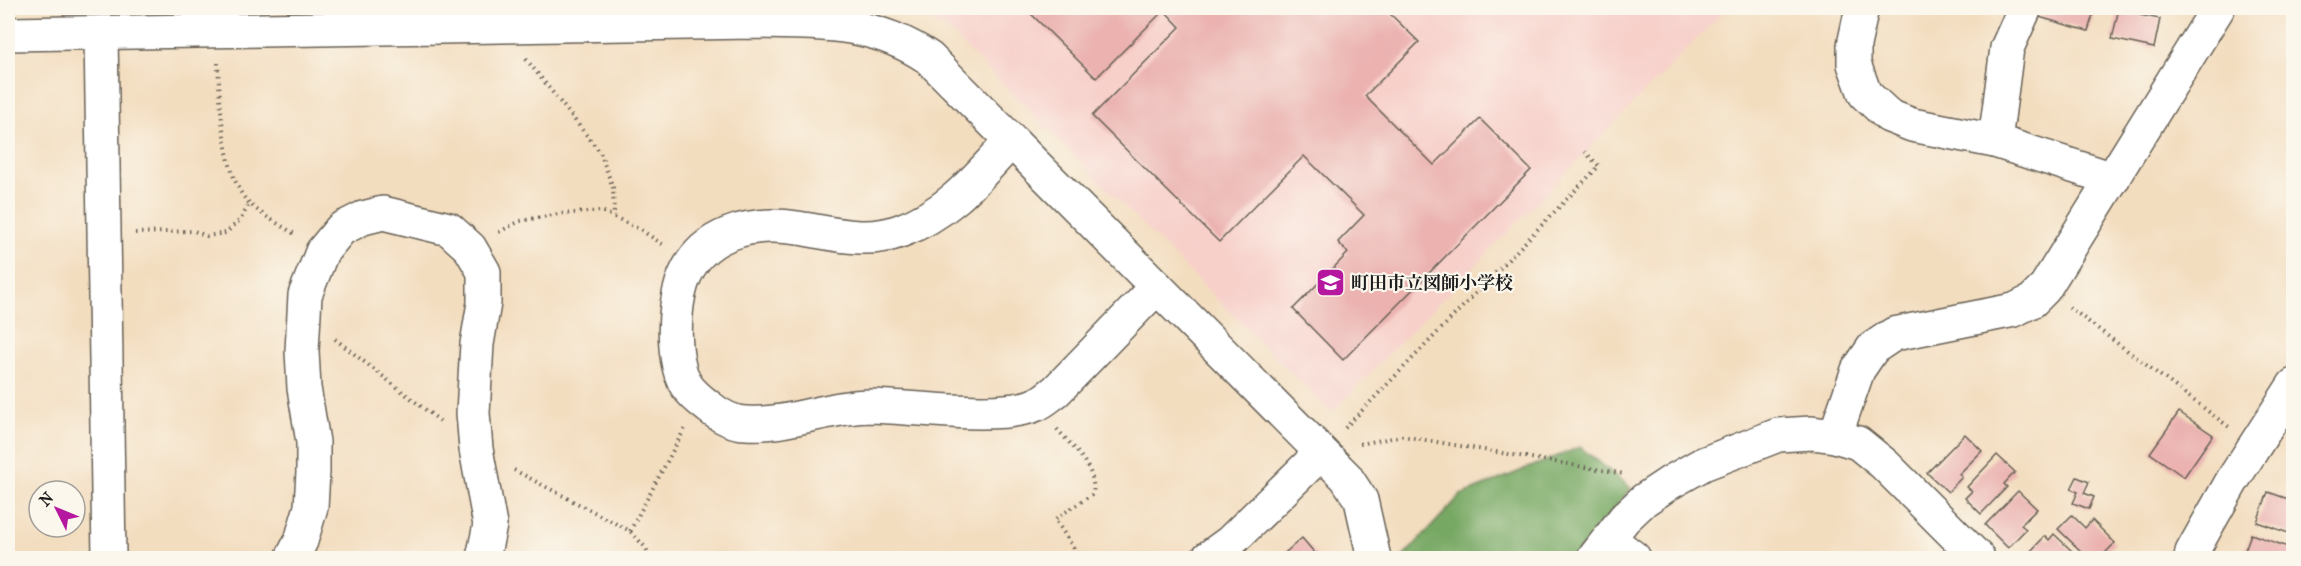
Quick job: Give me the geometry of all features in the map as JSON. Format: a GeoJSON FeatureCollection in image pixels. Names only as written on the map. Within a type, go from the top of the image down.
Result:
{"type":"FeatureCollection","features":[{"type":"Feature","properties":{"kind":"street"},"geometry":{"type":"LineString","coordinates":[[1862,8],[1854,45],[1854,64],[1865,94],[1889,116],[1912,124],[1995,141],[2113,179]]}},
{"type":"Feature","properties":{"kind":"street"},"geometry":{"type":"LineString","coordinates":[[1995,141],[2007,48],[2025,8]]}},
{"type":"Feature","properties":{"kind":"street"},"geometry":{"type":"LineString","coordinates":[[1835,436],[1858,370],[1873,348],[1894,334],[2014,310],[2032,301],[2044,289],[2218,8]]}},
{"type":"Feature","properties":{"kind":"street"},"geometry":{"type":"LineString","coordinates":[[8,34],[217,31],[485,20],[836,24],[872,19],[929,58],[1346,477],[1361,500],[1374,558]]}},
{"type":"Feature","properties":{"kind":"street"},"geometry":{"type":"LineString","coordinates":[[101,33],[109,558]]}},
{"type":"Feature","properties":{"kind":"street"},"geometry":{"type":"LineString","coordinates":[[1011,141],[960,196],[932,217],[899,232],[870,238],[840,236],[795,228],[752,228],[727,233],[705,247],[690,264],[682,285],[676,319],[677,360],[687,386],[719,415],[743,423],[773,423],[834,410],[868,406],[980,411],[1013,410],[1037,404],[1056,391],[1157,287]]}},
{"type":"Feature","properties":{"kind":"street"},"geometry":{"type":"LineString","coordinates":[[292,558],[301,541],[311,507],[312,442],[304,388],[302,351],[305,295],[322,252],[341,229],[383,213],[449,229],[470,248],[483,272],[484,303],[477,344],[473,413],[476,449],[490,525],[483,558]]}},
{"type":"Feature","properties":{"kind":"street"},"geometry":{"type":"LineString","coordinates":[[2191,558],[2192,552],[2232,481],[2294,385]]}},
{"type":"Feature","properties":{"kind":"street"},"geometry":{"type":"LineString","coordinates":[[1634,558],[1602,549],[1624,519],[1644,500],[1703,464],[1778,435],[1812,433],[1835,436],[1858,443],[1884,464],[1978,558]]}},
{"type":"Feature","properties":{"kind":"street"},"geometry":{"type":"LineString","coordinates":[[1208,558],[1230,542],[1321,453]]}},
{"type":"Feature","properties":{"kind":"path"},"geometry":{"type":"LineString","coordinates":[[485,20],[568,110],[600,152],[613,188],[614,217]]}},
{"type":"Feature","properties":{"kind":"path"},"geometry":{"type":"LineString","coordinates":[[217,31],[221,113],[229,161],[237,184],[249,204],[322,252]]}},
{"type":"Feature","properties":{"kind":"path"},"geometry":{"type":"LineString","coordinates":[[1321,453],[1599,166],[1585,152]]}},
{"type":"Feature","properties":{"kind":"path"},"geometry":{"type":"LineString","coordinates":[[104,235],[194,231],[207,236],[226,233],[241,219],[249,204]]}},
{"type":"Feature","properties":{"kind":"path"},"geometry":{"type":"LineString","coordinates":[[470,248],[520,221],[559,214],[602,211],[641,230],[690,264]]}},
{"type":"Feature","properties":{"kind":"path"},"geometry":{"type":"LineString","coordinates":[[2044,289],[2254,446]]}},
{"type":"Feature","properties":{"kind":"path"},"geometry":{"type":"LineString","coordinates":[[630,531],[700,400]]}},
{"type":"Feature","properties":{"kind":"path"},"geometry":{"type":"LineString","coordinates":[[1037,404],[1090,470],[1095,482],[1093,494],[1055,519],[1080,558]]}},
{"type":"Feature","properties":{"kind":"path"},"geometry":{"type":"LineString","coordinates":[[1321,453],[1402,436],[1671,482]]}},
{"type":"Feature","properties":{"kind":"shaded area","name":"町田市立図師小学校"},"geometry":{"type":"Polygon","coordinates":[[[903,8],[1727,8],[1331,413],[947,29],[903,8]]]}},
{"type":"Feature","properties":{"kind":"green space"},"geometry":{"type":"Polygon","coordinates":[[[1580,447],[1631,488],[1573,558],[1402,558],[1461,495],[1580,447]]]}},
{"type":"Feature","properties":{"kind":"building"},"geometry":{"type":"Polygon","coordinates":[[[1025,8],[1384,8],[1419,42],[1365,96],[1434,165],[1480,119],[1531,170],[1343,360],[1293,309],[1348,253],[1338,242],[1364,215],[1304,156],[1219,242],[1092,116],[1180,27],[1164,10],[1096,78],[1025,8]]]}},
{"type":"Feature","properties":{"kind":"building"},"geometry":{"type":"Polygon","coordinates":[[[2042,8],[2095,8],[2088,31],[2039,17],[2042,8]]]}},
{"type":"Feature","properties":{"kind":"building"},"geometry":{"type":"Polygon","coordinates":[[[2119,8],[2140,8],[2139,15],[2160,19],[2154,48],[2112,39],[2119,8]]]}},
{"type":"Feature","properties":{"kind":"building"},"geometry":{"type":"Polygon","coordinates":[[[2179,412],[2213,435],[2184,477],[2150,453],[2179,412]]]}},
{"type":"Feature","properties":{"kind":"building"},"geometry":{"type":"Polygon","coordinates":[[[1965,434],[1982,451],[1959,474],[1962,477],[1948,492],[1927,473],[1965,434]]]}},
{"type":"Feature","properties":{"kind":"building"},"geometry":{"type":"Polygon","coordinates":[[[1997,455],[2015,472],[2004,484],[2007,487],[1981,514],[1965,498],[1972,491],[1967,487],[1997,455]]]}},
{"type":"Feature","properties":{"kind":"building"},"geometry":{"type":"Polygon","coordinates":[[[2077,477],[2089,482],[2084,493],[2094,497],[2089,509],[2073,503],[2078,492],[2071,489],[2077,477]]]}},
{"type":"Feature","properties":{"kind":"building"},"geometry":{"type":"Polygon","coordinates":[[[2018,491],[2037,509],[2021,525],[2026,529],[2008,548],[1985,525],[2018,491]]]}},
{"type":"Feature","properties":{"kind":"building"},"geometry":{"type":"Polygon","coordinates":[[[2268,492],[2294,501],[2294,535],[2257,522],[2268,492]]]}},
{"type":"Feature","properties":{"kind":"building"},"geometry":{"type":"Polygon","coordinates":[[[2072,515],[2085,528],[2092,520],[2115,543],[2100,558],[2088,558],[2058,529],[2072,515]]]}},
{"type":"Feature","properties":{"kind":"building"},"geometry":{"type":"Polygon","coordinates":[[[2054,534],[2072,551],[2065,558],[2037,558],[2030,552],[2045,536],[2049,540],[2054,534]]]}},
{"type":"Feature","properties":{"kind":"building"},"geometry":{"type":"Polygon","coordinates":[[[2251,534],[2294,549],[2294,558],[2242,558],[2251,534]]]}},
{"type":"Feature","properties":{"kind":"building"},"geometry":{"type":"Polygon","coordinates":[[[1302,538],[1319,558],[1279,558],[1302,538]]]}},
{"type":"Feature","properties":{"kind":"place","name":"町田市立図師小学校"},"geometry":{"type":"Point","coordinates":[1330,283]}}]}
